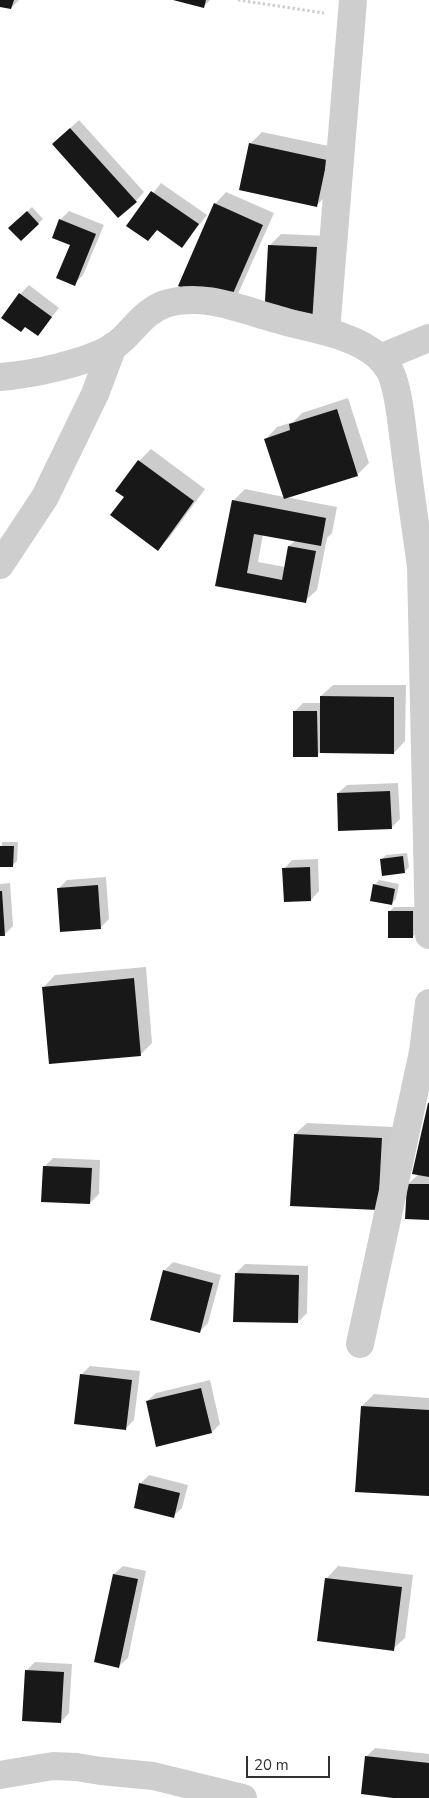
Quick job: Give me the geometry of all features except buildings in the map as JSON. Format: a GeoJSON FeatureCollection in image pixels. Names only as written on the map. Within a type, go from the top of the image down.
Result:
{"type":"FeatureCollection","features":[{"type":"Feature","properties":{"kind":"street"},"geometry":{"type":"LineString","coordinates":[[326,331],[353,8]]}},
{"type":"Feature","properties":{"kind":"street"},"geometry":{"type":"LineString","coordinates":[[0,377],[43,371],[74,362],[113,346],[145,315],[164,304],[182,300],[202,299],[326,331],[362,345],[380,358],[390,372],[399,409],[425,575],[429,935]]}},
{"type":"Feature","properties":{"kind":"street"},"geometry":{"type":"LineString","coordinates":[[380,358],[429,338]]}},
{"type":"Feature","properties":{"kind":"street"},"geometry":{"type":"LineString","coordinates":[[0,565],[45,497],[95,394],[113,346]]}},
{"type":"Feature","properties":{"kind":"street"},"geometry":{"type":"LineString","coordinates":[[360,1344],[423,1052],[429,1003]]}},
{"type":"Feature","properties":{"kind":"street"},"geometry":{"type":"LineString","coordinates":[[0,1775],[53,1766],[76,1767],[153,1776],[243,1798]]}},
{"type":"Feature","properties":{"kind":"path"},"geometry":{"type":"LineString","coordinates":[[238,0],[353,8]]}}]}
